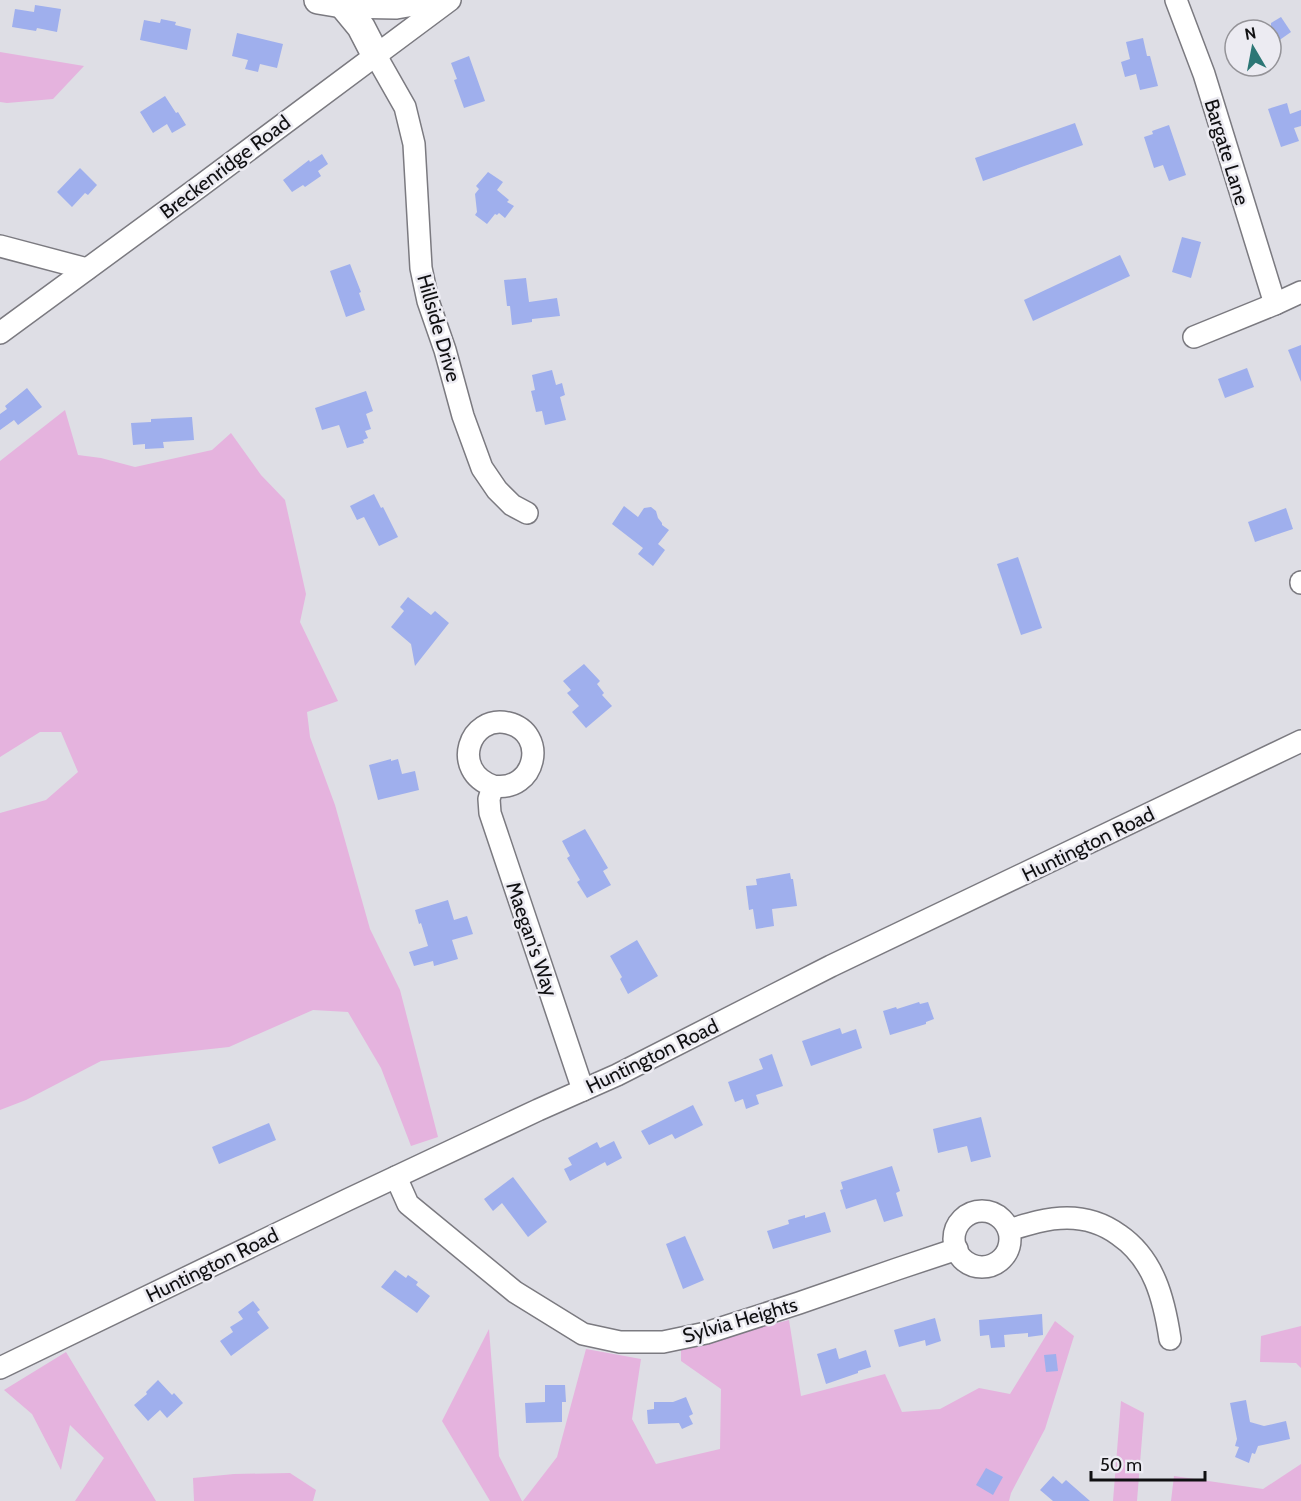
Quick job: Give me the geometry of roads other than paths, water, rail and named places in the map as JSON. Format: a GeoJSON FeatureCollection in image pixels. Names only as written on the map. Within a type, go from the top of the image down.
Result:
{"type":"FeatureCollection","features":[{"type":"Feature","properties":{"kind":"main road"},"geometry":{"type":"LineString","coordinates":[[330,2],[396,5],[425,0]]}},
{"type":"Feature","properties":{"kind":"main road"},"geometry":{"type":"LineString","coordinates":[[330,2],[361,27],[376,56]]}},
{"type":"Feature","properties":{"kind":"street","name":"Breckenridge Road"},"geometry":{"type":"LineString","coordinates":[[0,333],[450,0]]}},
{"type":"Feature","properties":{"kind":"street","name":"Bargate Lane"},"geometry":{"type":"LineString","coordinates":[[1176,0],[1204,74],[1275,304]]}},
{"type":"Feature","properties":{"kind":"street","name":"Hillside Drive"},"geometry":{"type":"LineString","coordinates":[[376,56],[405,107],[414,144],[421,268],[428,301],[464,416],[482,468],[497,490],[512,505],[528,513]]}},
{"type":"Feature","properties":{"kind":"street"},"geometry":{"type":"LineString","coordinates":[[0,246],[87,269]]}},
{"type":"Feature","properties":{"kind":"street"},"geometry":{"type":"LineString","coordinates":[[1194,337],[1301,292]]}},
{"type":"Feature","properties":{"kind":"street","name":"Huntington Road"},"geometry":{"type":"LineString","coordinates":[[0,1368],[167,1286],[674,1047],[831,966],[1301,741]]}},
{"type":"Feature","properties":{"kind":"street","name":"Maegan's Way"},"geometry":{"type":"LineString","coordinates":[[493,786],[489,799],[490,813],[583,1090]]}},
{"type":"Feature","properties":{"kind":"street","name":"Sylvia Heights"},"geometry":{"type":"LineString","coordinates":[[396,1177],[408,1204],[515,1292],[583,1334],[620,1342],[663,1342],[706,1333],[957,1250]]}},
{"type":"Feature","properties":{"kind":"street"},"geometry":{"type":"LineString","coordinates":[[982,1211],[996,1215],[1009,1230],[1010,1241],[1007,1252],[995,1264],[984,1267],[972,1265],[963,1259],[957,1250],[956,1230],[961,1222],[973,1213],[982,1211]]}},
{"type":"Feature","properties":{"kind":"street"},"geometry":{"type":"LineString","coordinates":[[1009,1230],[1035,1222],[1066,1218],[1094,1222],[1119,1235],[1139,1252],[1154,1278],[1163,1302],[1170,1339]]}}]}
